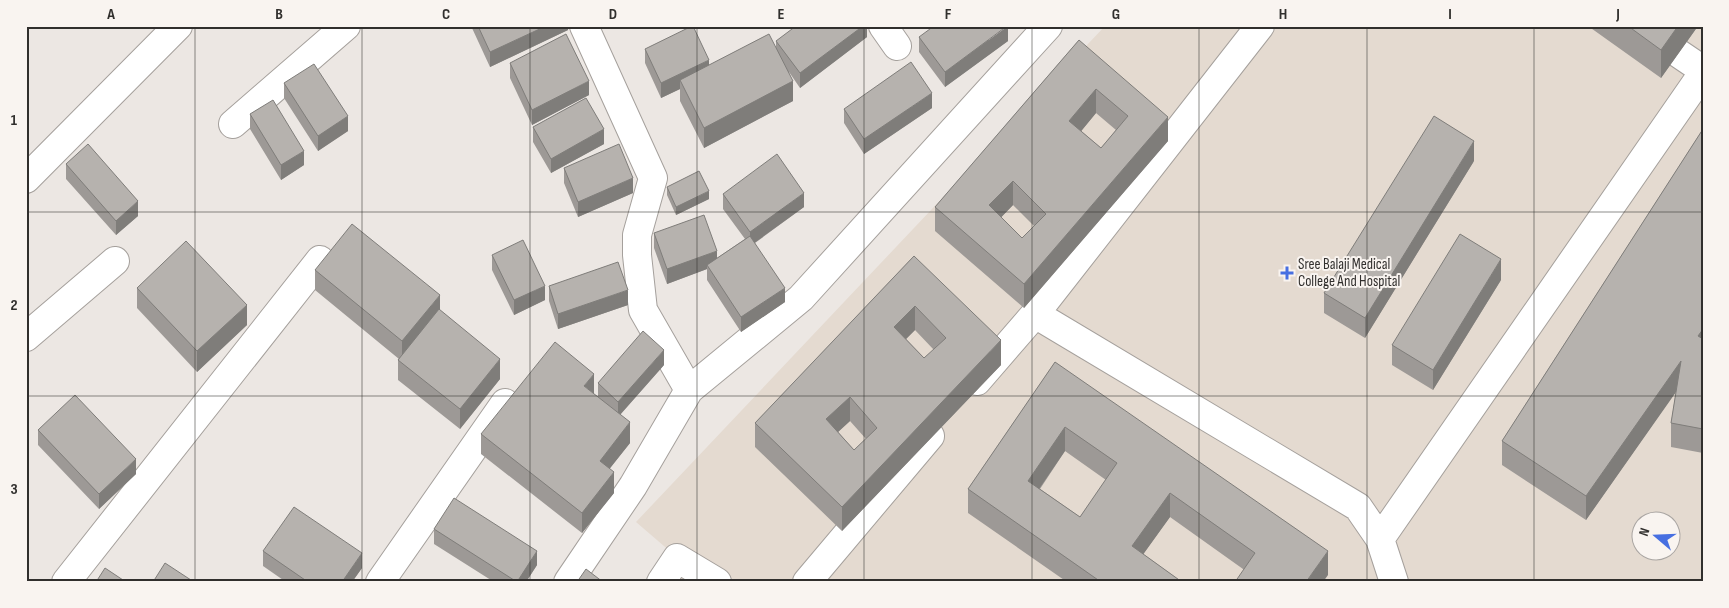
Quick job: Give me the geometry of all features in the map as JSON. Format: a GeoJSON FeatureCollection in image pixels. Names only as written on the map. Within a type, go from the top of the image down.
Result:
{"type":"FeatureCollection","features":[{"type":"Feature","properties":{"kind":"street"},"geometry":{"type":"LineString","coordinates":[[26,178],[178,26]]}},
{"type":"Feature","properties":{"kind":"street"},"geometry":{"type":"LineString","coordinates":[[233,124],[346,26]]}},
{"type":"Feature","properties":{"kind":"street"},"geometry":{"type":"LineString","coordinates":[[584,26],[653,178],[637,235],[643,310],[689,390]]}},
{"type":"Feature","properties":{"kind":"street"},"geometry":{"type":"LineString","coordinates":[[568,582],[634,486],[689,390],[801,298],[1048,26]]}},
{"type":"Feature","properties":{"kind":"street"},"geometry":{"type":"LineString","coordinates":[[807,582],[1035,314],[1260,26]]}},
{"type":"Feature","properties":{"kind":"street"},"geometry":{"type":"LineString","coordinates":[[1380,539],[1703,71],[1638,26]]}},
{"type":"Feature","properties":{"kind":"street"},"geometry":{"type":"LineString","coordinates":[[66,582],[320,260]]}},
{"type":"Feature","properties":{"kind":"street"},"geometry":{"type":"LineString","coordinates":[[26,337],[115,261]]}},
{"type":"Feature","properties":{"kind":"street"},"geometry":{"type":"LineString","coordinates":[[1035,314],[1358,507],[1380,539],[1394,582]]}},
{"type":"Feature","properties":{"kind":"street"},"geometry":{"type":"LineString","coordinates":[[380,582],[505,403]]}},
{"type":"Feature","properties":{"kind":"street"},"geometry":{"type":"LineString","coordinates":[[661,582],[677,558],[716,582]]}},
{"type":"Feature","properties":{"kind":"shaded area","name":"Sree Balaji Medical College And Hospital"},"geometry":{"type":"Polygon","coordinates":[[[1105,26],[1703,26],[1703,582],[674,582],[686,565],[636,522],[1105,26]]]}},
{"type":"Feature","properties":{"kind":"building"},"geometry":{"type":"Polygon","coordinates":[[[478,26],[546,26],[490,52],[478,26]]]}},
{"type":"Feature","properties":{"kind":"building"},"geometry":{"type":"Polygon","coordinates":[[[692,26],[709,60],[661,83],[645,49],[692,26]]]}},
{"type":"Feature","properties":{"kind":"building"},"geometry":{"type":"Polygon","coordinates":[[[796,26],[863,26],[800,73],[776,41],[796,26]]]}},
{"type":"Feature","properties":{"kind":"building"},"geometry":{"type":"Polygon","coordinates":[[[934,26],[1007,26],[945,72],[919,37],[934,26]]]}},
{"type":"Feature","properties":{"kind":"building"},"geometry":{"type":"Polygon","coordinates":[[[1628,26],[1678,26],[1661,50],[1628,26]]]}},
{"type":"Feature","properties":{"kind":"building"},"geometry":{"type":"Polygon","coordinates":[[[566,34],[589,81],[532,110],[510,63],[566,34]]]}},
{"type":"Feature","properties":{"kind":"building"},"geometry":{"type":"Polygon","coordinates":[[[769,34],[793,81],[704,128],[680,80],[769,34]]]}},
{"type":"Feature","properties":{"kind":"building"},"geometry":{"type":"Polygon","coordinates":[[[1079,40],[1168,117],[1024,284],[935,207],[1079,40]],[[1096,89],[1069,121],[1101,148],[1128,116],[1096,89]],[[1013,181],[989,205],[1022,238],[1046,214],[1013,181]]]}},
{"type":"Feature","properties":{"kind":"building"},"geometry":{"type":"Polygon","coordinates":[[[911,62],[932,93],[864,139],[844,109],[911,62]]]}},
{"type":"Feature","properties":{"kind":"building"},"geometry":{"type":"Polygon","coordinates":[[[314,64],[348,116],[318,136],[284,83],[314,64]]]}},
{"type":"Feature","properties":{"kind":"building"},"geometry":{"type":"Polygon","coordinates":[[[586,98],[604,129],[551,159],[533,127],[586,98]]]}},
{"type":"Feature","properties":{"kind":"building"},"geometry":{"type":"Polygon","coordinates":[[[273,100],[304,151],[281,165],[250,114],[273,100]]]}},
{"type":"Feature","properties":{"kind":"building"},"geometry":{"type":"Polygon","coordinates":[[[1434,116],[1474,141],[1365,318],[1324,293],[1434,116]]]}},
{"type":"Feature","properties":{"kind":"building"},"geometry":{"type":"Polygon","coordinates":[[[1703,129],[1703,329],[1698,336],[1703,339],[1703,429],[1671,423],[1681,361],[1586,496],[1502,441],[1703,129]]]}},
{"type":"Feature","properties":{"kind":"building"},"geometry":{"type":"Polygon","coordinates":[[[88,144],[138,201],[116,221],[66,164],[88,144]]]}},
{"type":"Feature","properties":{"kind":"building"},"geometry":{"type":"Polygon","coordinates":[[[619,144],[633,178],[578,202],[564,168],[619,144]]]}},
{"type":"Feature","properties":{"kind":"building"},"geometry":{"type":"Polygon","coordinates":[[[777,154],[804,193],[750,232],[723,194],[777,154]]]}},
{"type":"Feature","properties":{"kind":"building"},"geometry":{"type":"Polygon","coordinates":[[[699,171],[709,191],[676,207],[667,187],[699,171]]]}},
{"type":"Feature","properties":{"kind":"building"},"geometry":{"type":"Polygon","coordinates":[[[704,215],[717,251],[667,269],[654,233],[704,215]]]}},
{"type":"Feature","properties":{"kind":"building"},"geometry":{"type":"Polygon","coordinates":[[[352,224],[440,295],[402,341],[315,270],[352,224]]]}},
{"type":"Feature","properties":{"kind":"building"},"geometry":{"type":"Polygon","coordinates":[[[1460,234],[1501,259],[1433,370],[1392,345],[1460,234]]]}},
{"type":"Feature","properties":{"kind":"building"},"geometry":{"type":"Polygon","coordinates":[[[750,236],[785,288],[741,317],[707,265],[750,236]]]}},
{"type":"Feature","properties":{"kind":"building"},"geometry":{"type":"Polygon","coordinates":[[[523,240],[545,286],[514,300],[492,255],[523,240]]]}},
{"type":"Feature","properties":{"kind":"building"},"geometry":{"type":"Polygon","coordinates":[[[186,241],[247,305],[197,351],[137,288],[186,241]]]}},
{"type":"Feature","properties":{"kind":"building"},"geometry":{"type":"Polygon","coordinates":[[[914,256],[1001,340],[842,507],[755,423],[914,256]],[[915,306],[894,327],[924,358],[946,338],[915,306]],[[850,397],[826,419],[854,450],[877,428],[850,397]]]}},
{"type":"Feature","properties":{"kind":"building"},"geometry":{"type":"Polygon","coordinates":[[[618,262],[628,290],[558,314],[549,286],[618,262]]]}},
{"type":"Feature","properties":{"kind":"building"},"geometry":{"type":"Polygon","coordinates":[[[439,309],[500,359],[460,409],[398,360],[439,309]]]}},
{"type":"Feature","properties":{"kind":"building"},"geometry":{"type":"Polygon","coordinates":[[[643,331],[664,350],[618,402],[598,383],[643,331]]]}},
{"type":"Feature","properties":{"kind":"building"},"geometry":{"type":"Polygon","coordinates":[[[555,342],[594,374],[584,386],[630,422],[600,461],[614,472],[582,513],[481,434],[555,342]]]}},
{"type":"Feature","properties":{"kind":"building"},"geometry":{"type":"Polygon","coordinates":[[[1055,362],[1328,551],[1306,582],[1235,582],[1255,553],[1170,493],[1132,546],[1182,582],[1101,582],[968,489],[1055,362]],[[1065,427],[1028,481],[1080,517],[1117,463],[1065,427]]]}},
{"type":"Feature","properties":{"kind":"building"},"geometry":{"type":"Polygon","coordinates":[[[75,395],[136,459],[99,494],[38,430],[75,395]]]}},
{"type":"Feature","properties":{"kind":"building"},"geometry":{"type":"Polygon","coordinates":[[[454,498],[537,551],[517,582],[434,529],[454,498]]]}},
{"type":"Feature","properties":{"kind":"building"},"geometry":{"type":"Polygon","coordinates":[[[294,507],[362,553],[342,582],[308,582],[263,551],[294,507]]]}},
{"type":"Feature","properties":{"kind":"building"},"geometry":{"type":"Polygon","coordinates":[[[165,563],[194,582],[153,582],[165,563]]]}},
{"type":"Feature","properties":{"kind":"building"},"geometry":{"type":"Polygon","coordinates":[[[105,568],[126,582],[96,582],[105,568]]]}},
{"type":"Feature","properties":{"kind":"building"},"geometry":{"type":"Polygon","coordinates":[[[586,569],[603,582],[577,582],[586,569]]]}},
{"type":"Feature","properties":{"kind":"place","name":"Sree Balaji Medical College And Hospital"},"geometry":{"type":"Point","coordinates":[1287,273]}}]}
